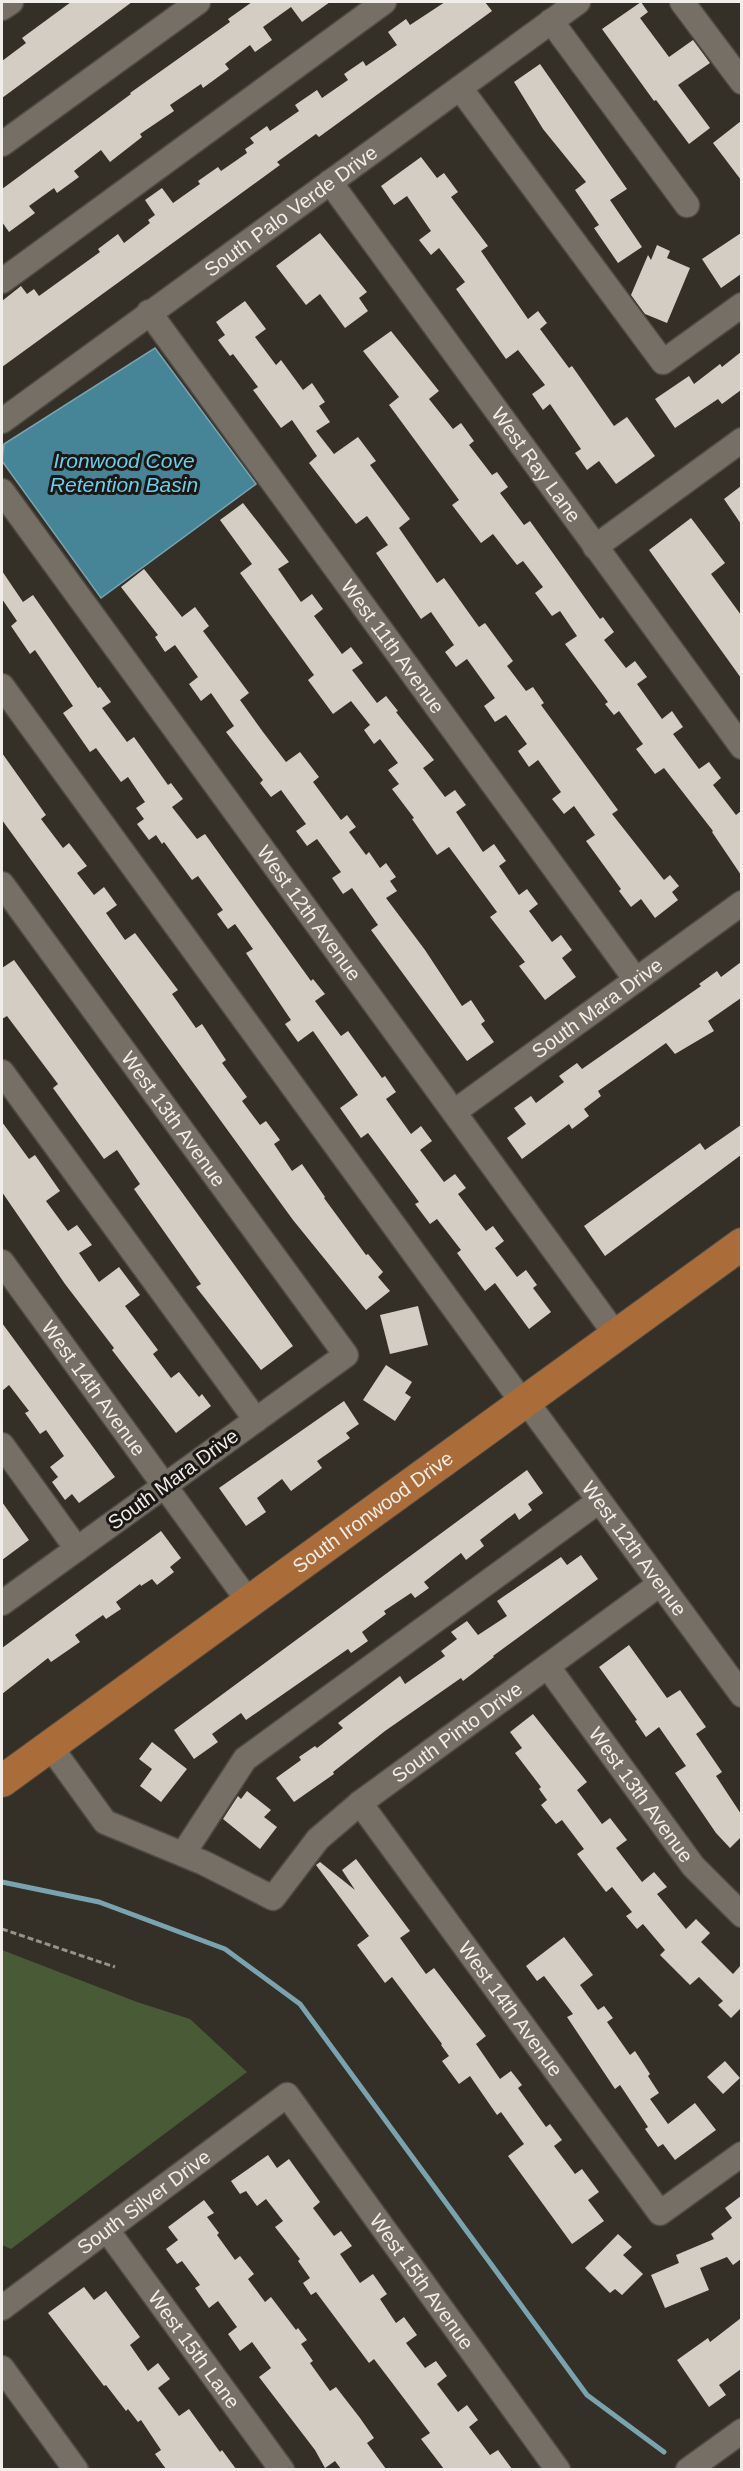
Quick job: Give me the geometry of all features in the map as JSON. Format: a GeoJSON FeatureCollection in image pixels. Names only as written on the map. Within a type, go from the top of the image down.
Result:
{"type":"FeatureCollection","features":[{"type":"Feature","properties":{"kind":"main road","name":"South Ironwood Drive"},"geometry":{"type":"LineString","coordinates":[[2,1781],[741,1244]]}},
{"type":"Feature","properties":{"kind":"street"},"geometry":{"type":"LineString","coordinates":[[2,8],[11,2]]}},
{"type":"Feature","properties":{"kind":"street"},"geometry":{"type":"LineString","coordinates":[[2,144],[198,2]]}},
{"type":"Feature","properties":{"kind":"street"},"geometry":{"type":"LineString","coordinates":[[2,280],[384,2]]}},
{"type":"Feature","properties":{"kind":"street","name":"South Palo Verde Drive"},"geometry":{"type":"LineString","coordinates":[[2,421],[149,312],[579,2]]}},
{"type":"Feature","properties":{"kind":"street"},"geometry":{"type":"LineString","coordinates":[[682,2],[741,82]]}},
{"type":"Feature","properties":{"kind":"street"},"geometry":{"type":"LineString","coordinates":[[551,21],[687,205]]}},
{"type":"Feature","properties":{"kind":"street"},"geometry":{"type":"LineString","coordinates":[[460,88],[663,362],[741,305]]}},
{"type":"Feature","properties":{"kind":"street","name":"West Ray Lane"},"geometry":{"type":"LineString","coordinates":[[330,182],[741,747]]}},
{"type":"Feature","properties":{"kind":"street","name":"West 11th Avenue"},"geometry":{"type":"LineString","coordinates":[[149,312],[636,980]]}},
{"type":"Feature","properties":{"kind":"street"},"geometry":{"type":"LineString","coordinates":[[595,547],[741,440]]}},
{"type":"Feature","properties":{"kind":"street","name":"West 12th Avenue"},"geometry":{"type":"LineString","coordinates":[[2,491],[616,1335]]}},
{"type":"Feature","properties":{"kind":"street","name":"West 12th Avenue"},"geometry":{"type":"LineString","coordinates":[[2,686],[524,1402],[741,1695]]}},
{"type":"Feature","properties":{"kind":"street","name":"West 13th Avenue"},"geometry":{"type":"LineString","coordinates":[[2,884],[346,1356]]}},
{"type":"Feature","properties":{"kind":"street","name":"South Mara Drive"},"geometry":{"type":"LineString","coordinates":[[454,1112],[741,903]]}},
{"type":"Feature","properties":{"kind":"street"},"geometry":{"type":"LineString","coordinates":[[2,1072],[256,1420]]}},
{"type":"Feature","properties":{"kind":"street","name":"West 14th Avenue"},"geometry":{"type":"LineString","coordinates":[[2,1262],[249,1602]]}},
{"type":"Feature","properties":{"kind":"street","name":"South Mara Drive"},"geometry":{"type":"LineString","coordinates":[[2,1603],[346,1356]]}},
{"type":"Feature","properties":{"kind":"street"},"geometry":{"type":"LineString","coordinates":[[2,1445],[77,1548]]}},
{"type":"Feature","properties":{"kind":"street"},"geometry":{"type":"LineString","coordinates":[[50,1746],[105,1822],[183,1854],[245,1759],[599,1501]]}},
{"type":"Feature","properties":{"kind":"street","name":"South Pinto Drive"},"geometry":{"type":"LineString","coordinates":[[183,1854],[273,1898],[318,1839],[360,1803],[660,1584]]}},
{"type":"Feature","properties":{"kind":"street","name":"West 13th Avenue"},"geometry":{"type":"LineString","coordinates":[[548,1667],[693,1866],[741,1915]]}},
{"type":"Feature","properties":{"kind":"street","name":"West 14th Avenue"},"geometry":{"type":"LineString","coordinates":[[360,1803],[660,2213],[741,2154]]}},
{"type":"Feature","properties":{"kind":"street","name":"South Silver Drive"},"geometry":{"type":"LineString","coordinates":[[2,2308],[287,2095]]}},
{"type":"Feature","properties":{"kind":"street","name":"West 15th Avenue"},"geometry":{"type":"LineString","coordinates":[[287,2095],[558,2469]]}},
{"type":"Feature","properties":{"kind":"street","name":"West 15th Lane"},"geometry":{"type":"LineString","coordinates":[[107,2230],[282,2469]]}},
{"type":"Feature","properties":{"kind":"street"},"geometry":{"type":"LineString","coordinates":[[2,2368],[76,2469]]}},
{"type":"Feature","properties":{"kind":"street"},"geometry":{"type":"LineString","coordinates":[[688,2469],[741,2431]]}},
{"type":"Feature","properties":{"kind":"path"},"geometry":{"type":"LineString","coordinates":[[2,1929],[115,1967]]}},
{"type":"Feature","properties":{"kind":"green space"},"geometry":{"type":"Polygon","coordinates":[[[2,1950],[137,2002],[190,2019],[247,2072],[11,2249],[2,2245],[2,1950]]]}},
{"type":"Feature","properties":{"kind":"water","name":"Ironwood Cove Retention Basin"},"geometry":{"type":"Polygon","coordinates":[[[155,348],[256,484],[101,598],[2,461],[4,444],[155,348]]]}},
{"type":"Feature","properties":{"kind":"building"},"geometry":{"type":"Polygon","coordinates":[[[71,2],[132,2],[2,98],[2,61],[26,43],[22,38],[71,2]]]}},
{"type":"Feature","properties":{"kind":"building"},"geometry":{"type":"Polygon","coordinates":[[[252,2],[330,2],[302,22],[291,7],[263,27],[272,40],[255,52],[250,45],[225,64],[229,69],[203,88],[201,84],[170,105],[174,111],[140,134],[142,137],[110,162],[101,150],[74,171],[79,177],[57,193],[54,188],[29,206],[35,213],[9,232],[2,222],[2,189],[130,93],[230,22],[228,19],[252,2]]]}},
{"type":"Feature","properties":{"kind":"building"},"geometry":{"type":"Polygon","coordinates":[[[445,2],[485,2],[492,11],[319,137],[316,134],[277,162],[280,165],[2,367],[2,301],[21,286],[27,294],[34,289],[39,296],[100,252],[98,249],[118,234],[124,243],[150,223],[148,220],[155,215],[145,200],[162,188],[173,203],[200,184],[198,181],[218,167],[221,171],[247,153],[245,149],[254,143],[250,138],[267,126],[270,131],[299,111],[295,105],[317,90],[322,98],[348,80],[344,74],[363,61],[366,66],[397,45],[388,32],[406,19],[410,25],[445,2]]]}},
{"type":"Feature","properties":{"kind":"building"},"geometry":{"type":"Polygon","coordinates":[[[641,2],[648,12],[640,18],[669,57],[693,40],[710,63],[678,85],[710,128],[689,144],[656,100],[654,101],[602,29],[641,2]]]}},
{"type":"Feature","properties":{"kind":"building"},"geometry":{"type":"Polygon","coordinates":[[[540,64],[627,189],[610,200],[642,247],[618,263],[594,228],[599,225],[575,190],[586,182],[543,129],[514,82],[540,64]]]}},
{"type":"Feature","properties":{"kind":"building"},"geometry":{"type":"Polygon","coordinates":[[[741,121],[741,180],[713,143],[741,121]]]}},
{"type":"Feature","properties":{"kind":"building"},"geometry":{"type":"Polygon","coordinates":[[[421,157],[437,178],[444,173],[458,192],[451,197],[488,246],[481,251],[528,319],[538,311],[547,323],[540,329],[569,368],[572,366],[614,426],[627,417],[655,456],[616,484],[599,461],[587,470],[575,453],[581,449],[550,404],[543,410],[532,394],[545,385],[518,350],[506,359],[456,289],[465,282],[439,248],[431,255],[419,240],[431,231],[407,196],[394,205],[381,186],[421,157]]]}},
{"type":"Feature","properties":{"kind":"building"},"geometry":{"type":"Polygon","coordinates":[[[320,233],[367,292],[359,298],[368,311],[345,328],[320,294],[306,305],[276,266],[320,233]]]}},
{"type":"Feature","properties":{"kind":"building"},"geometry":{"type":"Polygon","coordinates":[[[741,233],[741,274],[721,288],[702,259],[741,233]]]}},
{"type":"Feature","properties":{"kind":"building"},"geometry":{"type":"Polygon","coordinates":[[[657,245],[670,251],[667,258],[690,268],[667,323],[645,314],[631,295],[648,255],[651,260],[657,245]]]}},
{"type":"Feature","properties":{"kind":"building"},"geometry":{"type":"Polygon","coordinates":[[[245,301],[266,329],[255,337],[276,365],[281,360],[303,390],[312,383],[325,402],[319,406],[330,422],[316,431],[334,454],[358,437],[376,461],[370,465],[410,519],[399,528],[437,583],[444,578],[479,627],[485,623],[513,661],[507,666],[526,691],[533,687],[544,703],[541,705],[618,810],[612,814],[664,880],[670,875],[679,886],[672,892],[678,900],[655,918],[641,899],[631,907],[619,891],[621,889],[586,841],[595,835],[574,806],[564,814],[552,799],[561,792],[538,760],[529,767],[518,751],[527,744],[506,715],[495,722],[484,706],[495,698],[467,659],[456,667],[445,652],[454,645],[431,612],[421,619],[376,553],[388,545],[367,516],[356,524],[309,463],[317,456],[292,420],[281,428],[253,390],[258,387],[233,354],[230,356],[218,340],[225,335],[216,322],[245,301]]]}},
{"type":"Feature","properties":{"kind":"building"},"geometry":{"type":"Polygon","coordinates":[[[391,331],[439,391],[429,399],[453,429],[461,423],[474,441],[469,445],[492,475],[497,472],[508,487],[500,493],[524,525],[530,521],[600,619],[603,617],[614,632],[604,640],[626,668],[635,661],[647,677],[637,684],[662,719],[672,711],[683,727],[673,734],[699,769],[709,762],[721,778],[713,785],[736,815],[741,811],[741,875],[713,831],[664,768],[655,774],[636,749],[643,744],[619,711],[614,715],[605,704],[608,702],[565,644],[577,636],[560,611],[552,616],[535,593],[543,587],[523,561],[517,565],[493,534],[481,543],[452,505],[459,500],[389,405],[399,397],[363,351],[391,331]]]}},
{"type":"Feature","properties":{"kind":"building"},"geometry":{"type":"Polygon","coordinates":[[[741,352],[741,390],[722,404],[718,399],[675,428],[655,399],[689,376],[694,384],[720,364],[722,367],[741,352]]]}},
{"type":"Feature","properties":{"kind":"building"},"geometry":{"type":"Polygon","coordinates":[[[741,486],[741,524],[724,499],[741,486]]]}},
{"type":"Feature","properties":{"kind":"building"},"geometry":{"type":"Polygon","coordinates":[[[243,503],[289,562],[278,569],[301,602],[312,594],[323,609],[314,616],[342,654],[351,647],[363,663],[352,670],[377,703],[386,696],[434,760],[423,768],[445,797],[455,790],[466,805],[456,812],[483,852],[494,844],[506,861],[499,866],[519,895],[527,889],[538,904],[529,911],[552,942],[561,935],[572,950],[562,958],[576,977],[545,1000],[519,966],[525,962],[490,917],[497,912],[449,847],[437,855],[412,819],[414,818],[392,789],[399,784],[388,770],[398,763],[380,739],[374,744],[364,730],[370,725],[351,701],[333,714],[308,680],[314,675],[240,573],[252,564],[220,520],[243,503]]]}},
{"type":"Feature","properties":{"kind":"building"},"geometry":{"type":"Polygon","coordinates":[[[691,518],[725,563],[711,574],[741,615],[741,678],[649,550],[691,518]]]}},
{"type":"Feature","properties":{"kind":"building"},"geometry":{"type":"Polygon","coordinates":[[[144,569],[182,617],[195,607],[209,626],[203,631],[249,693],[240,700],[263,732],[286,762],[300,752],[319,777],[313,782],[341,820],[347,815],[356,827],[349,832],[366,855],[369,852],[380,868],[386,863],[396,877],[390,881],[397,891],[386,898],[425,950],[462,1006],[471,1000],[485,1021],[481,1024],[494,1042],[467,1061],[371,930],[378,925],[352,888],[343,894],[332,878],[341,872],[317,839],[307,846],[296,831],[306,824],[281,790],[271,797],[260,783],[263,780],[226,732],[234,726],[211,693],[201,701],[189,684],[198,677],[175,645],[165,652],[155,637],[158,635],[121,587],[144,569]]]}},
{"type":"Feature","properties":{"kind":"building"},"geometry":{"type":"Polygon","coordinates":[[[2,571],[23,602],[33,595],[98,688],[100,687],[111,702],[102,708],[127,742],[134,737],[168,785],[171,783],[183,799],[172,807],[197,839],[205,834],[311,981],[313,979],[325,994],[315,1001],[341,1036],[348,1031],[382,1078],[385,1076],[396,1092],[386,1099],[411,1134],[421,1126],[432,1141],[420,1150],[444,1182],[455,1174],[466,1188],[458,1194],[486,1231],[493,1226],[504,1241],[495,1248],[517,1277],[526,1270],[537,1285],[533,1288],[551,1312],[529,1329],[495,1283],[485,1291],[457,1253],[461,1250],[437,1219],[430,1224],[415,1204],[419,1202],[368,1133],[361,1138],[340,1108],[358,1095],[313,1031],[298,1042],[285,1024],[291,1020],[246,953],[253,949],[235,924],[228,929],[217,914],[223,910],[198,876],[192,880],[164,842],[162,844],[156,835],[149,840],[137,824],[144,819],[136,808],[145,802],[128,777],[121,782],[96,748],[90,752],[63,713],[73,706],[35,650],[30,654],[11,626],[17,621],[2,599],[2,571]]]}},
{"type":"Feature","properties":{"kind":"building"},"geometry":{"type":"Polygon","coordinates":[[[2,753],[46,815],[41,819],[63,848],[69,843],[87,866],[77,873],[94,895],[104,887],[117,905],[106,913],[125,940],[135,933],[178,990],[172,994],[196,1028],[202,1024],[226,1060],[222,1063],[247,1097],[242,1101],[260,1125],[266,1121],[280,1140],[274,1144],[292,1171],[302,1164],[366,1255],[368,1254],[383,1272],[378,1277],[390,1291],[366,1310],[293,1220],[2,820],[2,753]]]}},
{"type":"Feature","properties":{"kind":"building"},"geometry":{"type":"Polygon","coordinates":[[[14,960],[293,1346],[261,1370],[196,1287],[201,1284],[134,1189],[140,1184],[117,1150],[104,1159],[53,1088],[58,1084],[7,1016],[2,1019],[2,968],[14,960]]]}},
{"type":"Feature","properties":{"kind":"building"},"geometry":{"type":"Polygon","coordinates":[[[741,962],[741,998],[708,1021],[714,1031],[675,1054],[666,1043],[598,1091],[601,1096],[584,1109],[589,1116],[572,1129],[569,1124],[522,1159],[507,1138],[526,1124],[514,1108],[531,1096],[536,1103],[564,1082],[559,1076],[577,1063],[582,1069],[701,986],[699,984],[717,971],[721,977],[741,962]]]}},
{"type":"Feature","properties":{"kind":"building"},"geometry":{"type":"Polygon","coordinates":[[[2,1122],[29,1159],[35,1155],[60,1191],[46,1201],[68,1231],[77,1225],[92,1245],[79,1253],[99,1282],[119,1267],[140,1295],[125,1306],[158,1350],[153,1354],[171,1378],[179,1372],[199,1397],[202,1394],[211,1406],[176,1433],[112,1350],[114,1348],[65,1284],[2,1192],[2,1122]]]}},
{"type":"Feature","properties":{"kind":"building"},"geometry":{"type":"Polygon","coordinates":[[[741,1125],[741,1155],[605,1256],[584,1226],[700,1143],[705,1150],[741,1125]]]}},
{"type":"Feature","properties":{"kind":"building"},"geometry":{"type":"Polygon","coordinates":[[[418,1306],[428,1345],[390,1354],[380,1315],[418,1306]]]}},
{"type":"Feature","properties":{"kind":"building"},"geometry":{"type":"Polygon","coordinates":[[[2,1323],[115,1477],[79,1503],[72,1494],[65,1500],[52,1482],[58,1477],[50,1467],[64,1456],[46,1430],[40,1434],[25,1413],[29,1411],[9,1385],[2,1391],[2,1323]]]}},
{"type":"Feature","properties":{"kind":"building"},"geometry":{"type":"Polygon","coordinates":[[[386,1365],[412,1382],[405,1393],[411,1397],[395,1421],[363,1400],[386,1365]]]}},
{"type":"Feature","properties":{"kind":"building"},"geometry":{"type":"Polygon","coordinates":[[[344,1401],[359,1424],[346,1433],[350,1438],[317,1461],[322,1468],[291,1491],[282,1479],[257,1498],[266,1512],[246,1526],[219,1488],[344,1401]]]}},
{"type":"Feature","properties":{"kind":"building"},"geometry":{"type":"Polygon","coordinates":[[[527,1470],[543,1493],[528,1504],[532,1510],[519,1520],[515,1513],[480,1540],[484,1546],[466,1560],[461,1553],[424,1582],[429,1588],[415,1598],[411,1593],[384,1611],[386,1614],[362,1632],[368,1641],[351,1653],[348,1649],[246,1720],[241,1713],[212,1734],[218,1742],[194,1759],[174,1730],[527,1470]]]}},
{"type":"Feature","properties":{"kind":"building"},"geometry":{"type":"Polygon","coordinates":[[[2,1502],[29,1540],[2,1560],[2,1502]]]}},
{"type":"Feature","properties":{"kind":"building"},"geometry":{"type":"Polygon","coordinates":[[[161,1531],[181,1558],[170,1567],[174,1572],[157,1585],[152,1579],[141,1586],[140,1584],[116,1602],[121,1609],[106,1619],[103,1615],[75,1635],[80,1642],[51,1662],[48,1658],[2,1694],[2,1648],[161,1531]]]}},
{"type":"Feature","properties":{"kind":"building"},"geometry":{"type":"Polygon","coordinates":[[[581,1555],[598,1579],[493,1656],[463,1681],[461,1678],[385,1731],[333,1772],[334,1774],[294,1802],[276,1778],[301,1760],[299,1757],[315,1746],[317,1748],[343,1728],[338,1723],[400,1676],[405,1684],[445,1656],[441,1651],[457,1639],[451,1632],[467,1621],[478,1635],[507,1616],[497,1601],[561,1557],[567,1565],[581,1555]]]}},
{"type":"Feature","properties":{"kind":"building"},"geometry":{"type":"Polygon","coordinates":[[[629,1645],[667,1698],[680,1690],[706,1727],[696,1734],[722,1772],[716,1776],[741,1814],[741,1837],[730,1848],[716,1833],[675,1773],[686,1766],[659,1727],[646,1737],[635,1721],[637,1720],[599,1667],[629,1645]]]}},
{"type":"Feature","properties":{"kind":"building"},"geometry":{"type":"Polygon","coordinates":[[[533,1714],[587,1782],[577,1790],[602,1824],[610,1818],[627,1840],[616,1848],[642,1882],[654,1872],[667,1887],[657,1894],[686,1929],[696,1919],[710,1933],[701,1942],[733,1974],[741,1965],[741,2008],[731,2018],[718,2005],[723,2001],[699,1977],[690,1985],[660,1955],[665,1950],[643,1924],[637,1929],[626,1916],[632,1912],[612,1887],[606,1892],[577,1854],[584,1849],[562,1820],[556,1824],[541,1805],[547,1800],[539,1789],[541,1787],[515,1753],[522,1748],[510,1732],[533,1714]]]}},
{"type":"Feature","properties":{"kind":"building"},"geometry":{"type":"Polygon","coordinates":[[[152,1742],[187,1769],[161,1802],[140,1786],[152,1769],[139,1759],[152,1742]]]}},
{"type":"Feature","properties":{"kind":"building"},"geometry":{"type":"Polygon","coordinates":[[[247,1791],[271,1810],[264,1817],[277,1827],[260,1849],[223,1819],[238,1796],[241,1799],[247,1791]]]}},
{"type":"Feature","properties":{"kind":"building"},"geometry":{"type":"Polygon","coordinates":[[[356,1859],[410,1931],[400,1938],[426,1974],[434,1968],[486,2036],[476,2044],[500,2079],[511,2071],[522,2085],[518,2088],[546,2127],[550,2124],[562,2140],[554,2146],[575,2174],[582,2169],[599,2192],[588,2200],[604,2221],[572,2244],[508,2156],[524,2144],[501,2112],[497,2115],[470,2076],[459,2084],[442,2061],[449,2056],[442,2044],[392,1977],[385,1983],[357,1945],[369,1936],[316,1865],[320,1862],[355,1890],[342,1870],[356,1859]]]}},
{"type":"Feature","properties":{"kind":"building"},"geometry":{"type":"Polygon","coordinates":[[[564,1937],[593,1975],[580,1985],[598,2010],[604,2006],[613,2018],[607,2022],[630,2055],[635,2051],[650,2074],[648,2076],[659,2093],[650,2099],[668,2124],[695,2103],[716,2130],[675,2160],[663,2144],[658,2147],[645,2129],[648,2127],[620,2085],[615,2089],[567,2017],[573,2014],[544,1976],[537,1981],[526,1966],[564,1937]]]}},
{"type":"Feature","properties":{"kind":"building"},"geometry":{"type":"Polygon","coordinates":[[[725,2061],[740,2078],[723,2094],[707,2077],[725,2061]]]}},
{"type":"Feature","properties":{"kind":"building"},"geometry":{"type":"Polygon","coordinates":[[[268,2155],[277,2168],[289,2159],[320,2202],[313,2208],[334,2236],[341,2231],[352,2246],[340,2254],[360,2283],[373,2274],[387,2294],[380,2299],[396,2323],[404,2317],[417,2335],[406,2343],[425,2368],[436,2361],[447,2376],[437,2384],[458,2412],[467,2405],[478,2420],[469,2427],[490,2455],[498,2450],[512,2469],[444,2469],[421,2439],[430,2433],[393,2384],[374,2359],[369,2363],[316,2292],[311,2295],[303,2283],[310,2278],[298,2261],[300,2259],[275,2227],[283,2221],[266,2199],[257,2206],[246,2191],[240,2194],[231,2181],[268,2155]]]}},
{"type":"Feature","properties":{"kind":"building"},"geometry":{"type":"Polygon","coordinates":[[[741,2196],[741,2259],[733,2265],[727,2257],[700,2268],[709,2290],[665,2308],[651,2275],[679,2263],[676,2255],[714,2239],[711,2234],[732,2218],[725,2208],[741,2196]]]}},
{"type":"Feature","properties":{"kind":"building"},"geometry":{"type":"Polygon","coordinates":[[[204,2200],[214,2213],[207,2217],[219,2233],[217,2235],[235,2260],[240,2256],[254,2274],[248,2279],[265,2302],[271,2297],[296,2330],[298,2328],[307,2340],[301,2344],[313,2361],[310,2363],[330,2391],[336,2387],[360,2418],[374,2438],[367,2443],[386,2469],[341,2469],[335,2461],[325,2468],[315,2450],[259,2377],[271,2368],[252,2342],[240,2351],[228,2334],[237,2327],[218,2301],[209,2308],[195,2288],[200,2285],[182,2261],[177,2264],[166,2249],[178,2240],[168,2227],[204,2200]]]}},
{"type":"Feature","properties":{"kind":"building"},"geometry":{"type":"Polygon","coordinates":[[[618,2234],[632,2247],[623,2255],[643,2274],[622,2295],[615,2289],[610,2293],[585,2268],[618,2234]]]}},
{"type":"Feature","properties":{"kind":"building"},"geometry":{"type":"Polygon","coordinates":[[[84,2287],[94,2300],[106,2291],[140,2337],[130,2345],[148,2371],[158,2363],[170,2379],[158,2388],[179,2416],[189,2409],[220,2452],[222,2450],[236,2469],[166,2469],[155,2454],[161,2450],[141,2420],[138,2422],[128,2409],[126,2411],[106,2385],[104,2386],[48,2313],[84,2287]]]}},
{"type":"Feature","properties":{"kind":"building"},"geometry":{"type":"Polygon","coordinates":[[[741,2318],[741,2369],[719,2385],[726,2395],[709,2407],[677,2360],[708,2338],[710,2342],[741,2318]]]}},
{"type":"Feature","properties":{"kind":"waterway"},"geometry":{"type":"LineString","coordinates":[[2,1882],[99,1902],[225,1949],[300,2004],[587,2395],[664,2452]]}}]}
